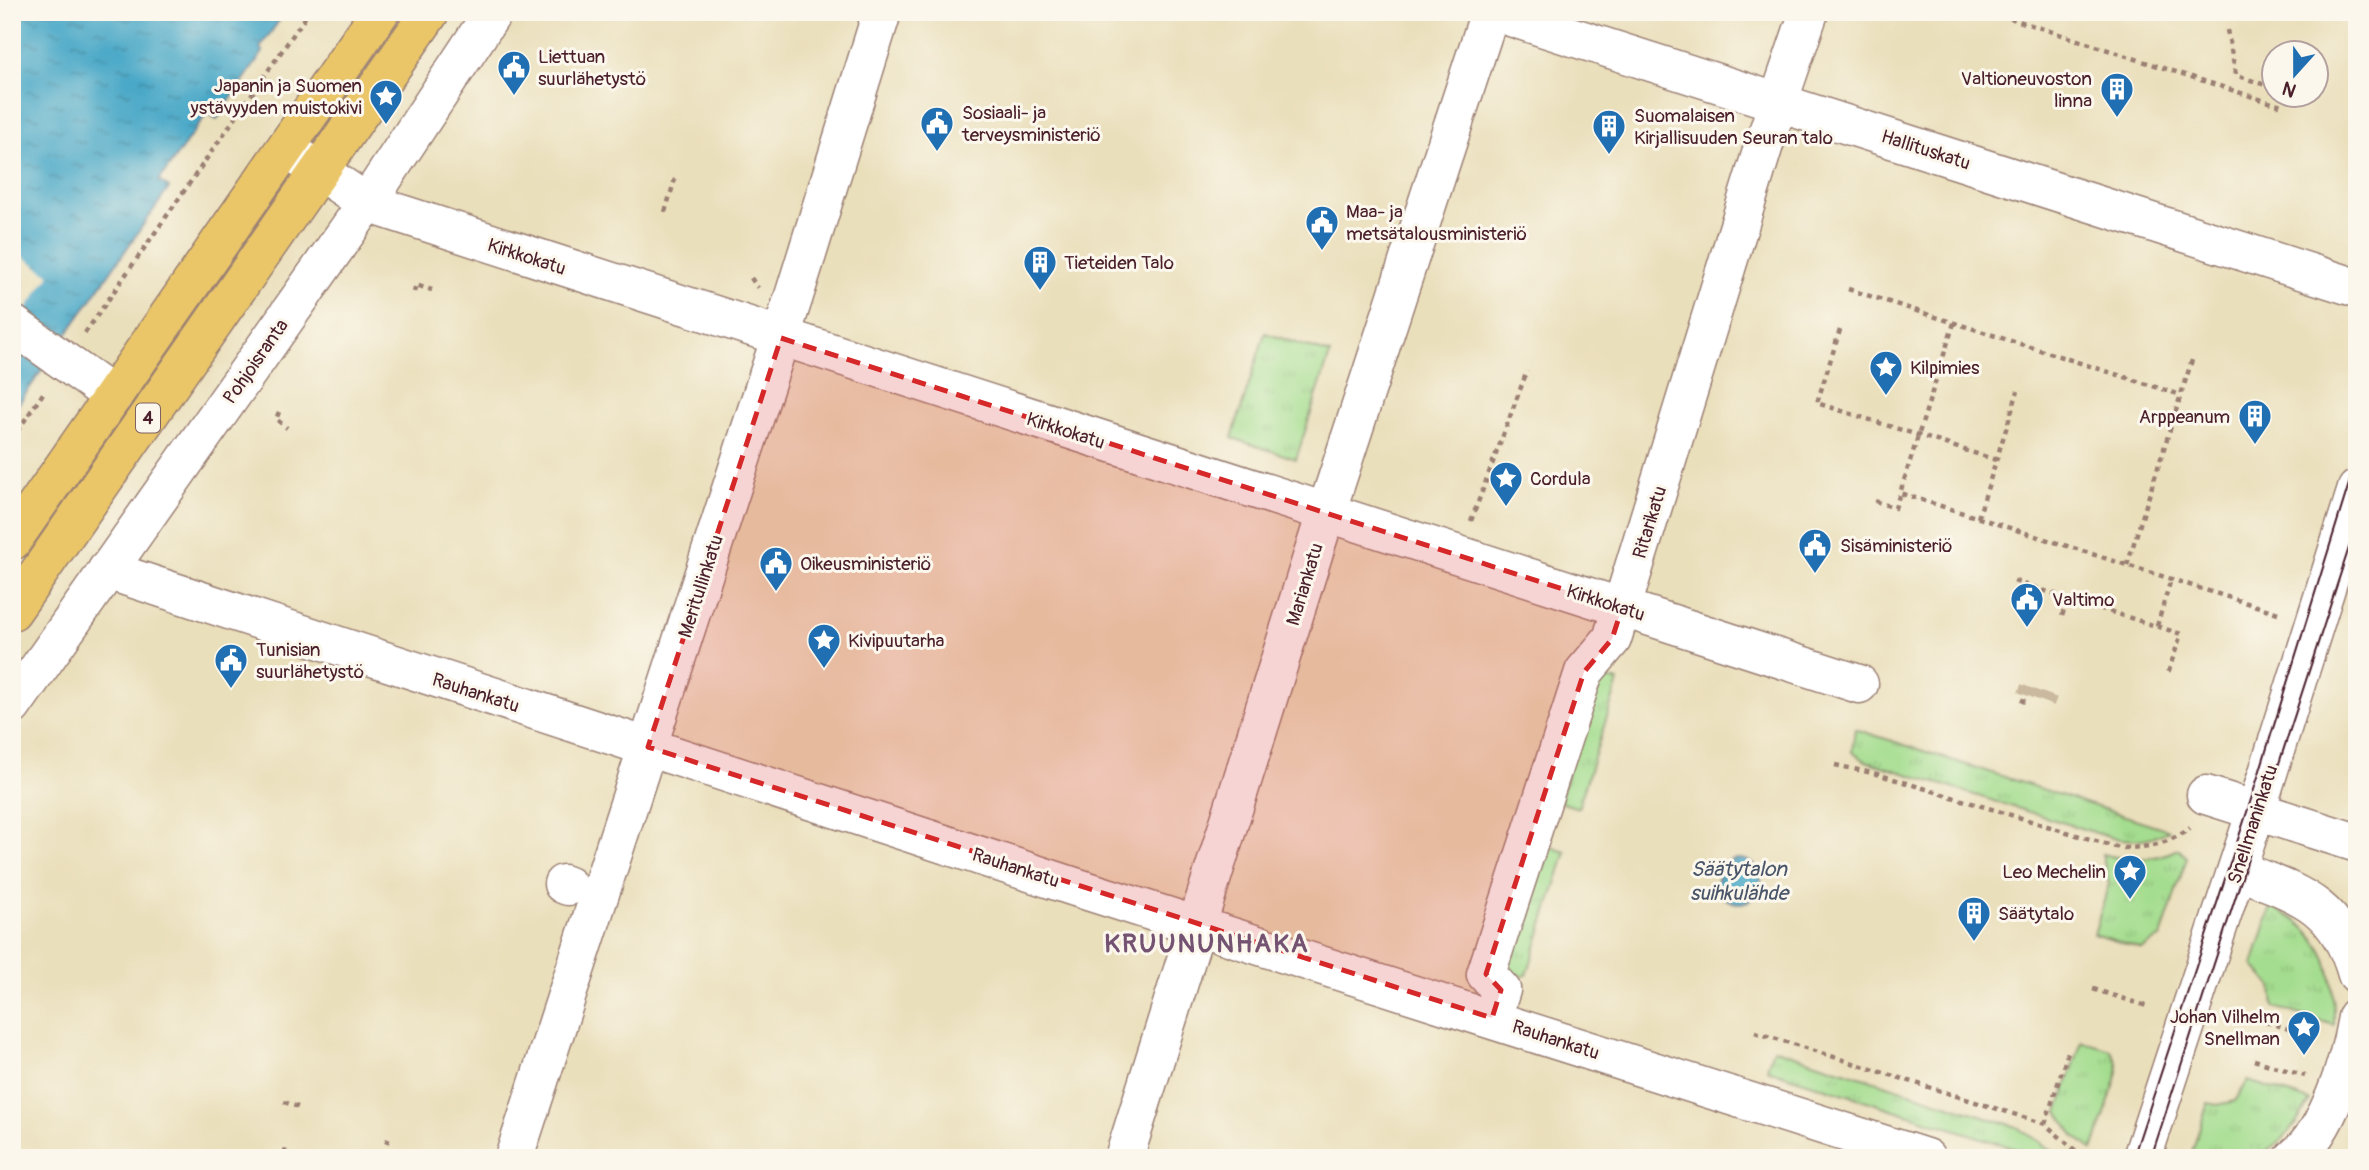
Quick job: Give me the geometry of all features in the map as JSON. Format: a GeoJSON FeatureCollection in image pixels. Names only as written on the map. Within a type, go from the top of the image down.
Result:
{"type":"FeatureCollection","features":[{"type":"Feature","properties":{"kind":"main road","name":"4"},"geometry":{"type":"LineString","coordinates":[[12,541],[380,12]]}},
{"type":"Feature","properties":{"kind":"main road","name":"4"},"geometry":{"type":"LineString","coordinates":[[12,611],[430,12]]}},
{"type":"Feature","properties":{"kind":"street","name":"Pohjoisranta"},"geometry":{"type":"LineString","coordinates":[[12,706],[367,203],[493,12]]}},
{"type":"Feature","properties":{"kind":"street","name":"Meritullinkatu"},"geometry":{"type":"LineString","coordinates":[[524,1155],[648,747],[781,338],[882,12]]}},
{"type":"Feature","properties":{"kind":"street","name":"Hallituskatu"},"geometry":{"type":"LineString","coordinates":[[1492,12],[2357,288]]}},
{"type":"Feature","properties":{"kind":"street","name":"Mariankatu"},"geometry":{"type":"LineString","coordinates":[[1124,1158],[1326,513],[1492,12]]}},
{"type":"Feature","properties":{"kind":"street","name":"Ritarikatu"},"geometry":{"type":"LineString","coordinates":[[1492,1018],[1501,990],[1486,974],[1584,672],[1612,639],[1778,102],[1809,12]]}},
{"type":"Feature","properties":{"kind":"street","name":"Kirkkokatu"},"geometry":{"type":"LineString","coordinates":[[286,148],[367,203],[1859,684]]}},
{"type":"Feature","properties":{"kind":"street"},"geometry":{"type":"LineString","coordinates":[[12,324],[113,396]]}},
{"type":"Feature","properties":{"kind":"street","name":"Snellmaninkatu"},"geometry":{"type":"LineString","coordinates":[[2142,1158],[2256,811],[2357,489]]}},
{"type":"Feature","properties":{"kind":"street","name":"Rauhankatu"},"geometry":{"type":"LineString","coordinates":[[107,570],[1197,925],[1926,1158]]}},
{"type":"Feature","properties":{"kind":"street"},"geometry":{"type":"LineString","coordinates":[[2198,811],[2256,811],[2357,843]]}},
{"type":"Feature","properties":{"kind":"street"},"geometry":{"type":"LineString","coordinates":[[2237,870],[2288,888],[2319,906],[2344,937],[2357,974]]}},
{"type":"Feature","properties":{"kind":"street"},"geometry":{"type":"LineString","coordinates":[[2294,1158],[2311,1141],[2323,1122],[2357,1017]]}},
{"type":"Feature","properties":{"kind":"path"},"geometry":{"type":"LineString","coordinates":[[12,439],[60,358],[309,12]]}},
{"type":"Feature","properties":{"kind":"path"},"geometry":{"type":"LineString","coordinates":[[1991,12],[2260,99]]}},
{"type":"Feature","properties":{"kind":"path"},"geometry":{"type":"LineString","coordinates":[[2227,30],[2236,75],[2260,83]]}},
{"type":"Feature","properties":{"kind":"path"},"geometry":{"type":"LineString","coordinates":[[666,212],[675,179]]}},
{"type":"Feature","properties":{"kind":"path"},"geometry":{"type":"LineString","coordinates":[[414,292],[416,285],[432,290]]}},
{"type":"Feature","properties":{"kind":"path"},"geometry":{"type":"LineString","coordinates":[[1848,289],[2181,395]]}},
{"type":"Feature","properties":{"kind":"path"},"geometry":{"type":"LineString","coordinates":[[1875,501],[1895,508],[1954,323]]}},
{"type":"Feature","properties":{"kind":"path"},"geometry":{"type":"LineString","coordinates":[[1840,330],[1817,402],[1996,460]]}},
{"type":"Feature","properties":{"kind":"path"},"geometry":{"type":"LineString","coordinates":[[2127,565],[2192,360]]}},
{"type":"Feature","properties":{"kind":"path"},"geometry":{"type":"LineString","coordinates":[[1461,555],[1527,371]]}},
{"type":"Feature","properties":{"kind":"path"},"geometry":{"type":"LineString","coordinates":[[1978,518],[2018,391]]}},
{"type":"Feature","properties":{"kind":"path"},"geometry":{"type":"LineString","coordinates":[[279,412],[276,419],[287,428]]}},
{"type":"Feature","properties":{"kind":"path"},"geometry":{"type":"LineString","coordinates":[[1900,493],[2279,613]]}},
{"type":"Feature","properties":{"kind":"path"},"geometry":{"type":"LineString","coordinates":[[2157,626],[2171,579]]}},
{"type":"Feature","properties":{"kind":"path"},"geometry":{"type":"LineString","coordinates":[[2014,581],[2181,634],[2168,673]]}},
{"type":"Feature","properties":{"kind":"path"},"geometry":{"type":"LineString","coordinates":[[2062,616],[2068,598]]}},
{"type":"Feature","properties":{"kind":"path"},"geometry":{"type":"LineString","coordinates":[[2022,703],[2025,696]]}},
{"type":"Feature","properties":{"kind":"path"},"geometry":{"type":"LineString","coordinates":[[1835,765],[1877,774],[2119,848],[2158,845],[2174,840],[2198,811]]}},
{"type":"Feature","properties":{"kind":"path"},"geometry":{"type":"LineString","coordinates":[[2093,989],[2150,1007]]}},
{"type":"Feature","properties":{"kind":"path"},"geometry":{"type":"LineString","coordinates":[[2266,1022],[2297,1032]]}},
{"type":"Feature","properties":{"kind":"path"},"geometry":{"type":"LineString","coordinates":[[1755,1032],[2045,1124],[2084,1158]]}},
{"type":"Feature","properties":{"kind":"path"},"geometry":{"type":"LineString","coordinates":[[2045,1124],[2068,1052]]}},
{"type":"Feature","properties":{"kind":"path"},"geometry":{"type":"LineString","coordinates":[[2254,1060],[2284,1070]]}},
{"type":"Feature","properties":{"kind":"path"},"geometry":{"type":"LineString","coordinates":[[284,1102],[298,1107]]}},
{"type":"Feature","properties":{"kind":"path"},"geometry":{"type":"LineString","coordinates":[[385,1139],[393,1143]]}},
{"type":"Feature","properties":{"kind":"path"},"geometry":{"type":"LineString","coordinates":[[284,1154],[286,1148]]}},
{"type":"Feature","properties":{"kind":"highlighted area"},"geometry":{"type":"Polygon","coordinates":[[[781,338],[1622,608],[1612,639],[1584,672],[1486,974],[1501,990],[1492,1018],[648,747],[781,338]]]}},
{"type":"Feature","properties":{"kind":"green space"},"geometry":{"type":"Polygon","coordinates":[[[1265,333],[1330,354],[1296,459],[1232,438],[1265,333]]]}},
{"type":"Feature","properties":{"kind":"green space"},"geometry":{"type":"Polygon","coordinates":[[[1593,674],[1618,682],[1578,808],[1560,802],[1593,674]]]}},
{"type":"Feature","properties":{"kind":"green space"},"geometry":{"type":"Polygon","coordinates":[[[1855,729],[2169,830],[2141,839],[2112,838],[1866,761],[1852,752],[1855,729]]]}},
{"type":"Feature","properties":{"kind":"green space"},"geometry":{"type":"Polygon","coordinates":[[[1534,841],[1566,852],[1527,975],[1510,979],[1494,975],[1534,841]]]}},
{"type":"Feature","properties":{"kind":"green space"},"geometry":{"type":"Polygon","coordinates":[[[2178,849],[2187,857],[2161,937],[2142,949],[2094,934],[2109,884],[2102,854],[2140,859],[2178,849]]]}},
{"type":"Feature","properties":{"kind":"green space"},"geometry":{"type":"Polygon","coordinates":[[[2271,907],[2290,916],[2304,927],[2324,954],[2332,987],[2334,1025],[2274,1007],[2272,986],[2253,965],[2271,907]]]}},
{"type":"Feature","properties":{"kind":"green space"},"geometry":{"type":"Polygon","coordinates":[[[2082,1041],[2111,1050],[2118,1073],[2093,1151],[2074,1135],[2058,1112],[2082,1041]]]}},
{"type":"Feature","properties":{"kind":"green space"},"geometry":{"type":"Polygon","coordinates":[[[1773,1048],[2017,1127],[2064,1158],[2044,1158],[1767,1069],[1773,1048]]]}},
{"type":"Feature","properties":{"kind":"green space"},"geometry":{"type":"Polygon","coordinates":[[[2248,1081],[2310,1101],[2285,1136],[2261,1153],[2232,1158],[2190,1158],[2208,1103],[2217,1105],[2235,1101],[2248,1081]]]}},
{"type":"Feature","properties":{"kind":"water"},"geometry":{"type":"Polygon","coordinates":[[[12,12],[285,12],[260,48],[263,52],[217,119],[207,113],[159,181],[169,188],[12,413],[12,12]]]}},
{"type":"Feature","properties":{"kind":"water","name":"Säätytalon suihkulähde"},"geometry":{"type":"Polygon","coordinates":[[[1739,859],[1748,860],[1755,865],[1760,872],[1760,890],[1755,897],[1748,902],[1739,903],[1730,902],[1723,897],[1718,890],[1717,881],[1718,872],[1723,865],[1730,860],[1739,859]]]}},
{"type":"Feature","properties":{"kind":"pier"},"geometry":{"type":"Polygon","coordinates":[[[12,249],[50,275],[12,330],[12,249]]]}},
{"type":"Feature","properties":{"kind":"tunnel"},"geometry":{"type":"LineString","coordinates":[[2036,699],[2039,691]]}},
{"type":"Feature","properties":{"kind":"tram line"},"geometry":{"type":"LineString","coordinates":[[2133,1158],[2248,809],[2357,458]]}},
{"type":"Feature","properties":{"kind":"tram line"},"geometry":{"type":"LineString","coordinates":[[2151,1158],[2357,523]]}},
{"type":"Feature","properties":{"kind":"place","name":"Liettuan suurlähetystö"},"geometry":{"type":"Point","coordinates":[514,97]}},
{"type":"Feature","properties":{"kind":"place","name":"Valtioneuvoston linna"},"geometry":{"type":"Point","coordinates":[2117,119]}},
{"type":"Feature","properties":{"kind":"place","name":"Japanin ja Suomen ystävyyden muistokivi"},"geometry":{"type":"Point","coordinates":[386,126]}},
{"type":"Feature","properties":{"kind":"place","name":"Sosiaali- ja terveysministeriö"},"geometry":{"type":"Point","coordinates":[937,153]}},
{"type":"Feature","properties":{"kind":"place","name":"Suomalaisen Kirjallisuuden Seuran talo"},"geometry":{"type":"Point","coordinates":[1609,156]}},
{"type":"Feature","properties":{"kind":"place","name":"Maa- ja metsätalousministeriö"},"geometry":{"type":"Point","coordinates":[1322,252]}},
{"type":"Feature","properties":{"kind":"place","name":"Tieteiden Talo"},"geometry":{"type":"Point","coordinates":[1040,292]}},
{"type":"Feature","properties":{"kind":"place","name":"Kilpimies"},"geometry":{"type":"Point","coordinates":[1886,397]}},
{"type":"Feature","properties":{"kind":"place","name":"Arppeanum"},"geometry":{"type":"Point","coordinates":[2255,446]}},
{"type":"Feature","properties":{"kind":"place","name":"Cordula"},"geometry":{"type":"Point","coordinates":[1506,508]}},
{"type":"Feature","properties":{"kind":"place","name":"Sisäministeriö"},"geometry":{"type":"Point","coordinates":[1815,575]}},
{"type":"Feature","properties":{"kind":"place","name":"Oikeusministeriö"},"geometry":{"type":"Point","coordinates":[776,593]}},
{"type":"Feature","properties":{"kind":"place","name":"Valtimo"},"geometry":{"type":"Point","coordinates":[2027,629]}},
{"type":"Feature","properties":{"kind":"place","name":"Kivipuutarha"},"geometry":{"type":"Point","coordinates":[824,670]}},
{"type":"Feature","properties":{"kind":"place","name":"Tunisian suurlähetystö"},"geometry":{"type":"Point","coordinates":[231,690]}},
{"type":"Feature","properties":{"kind":"place","name":"Leo Mechelin"},"geometry":{"type":"Point","coordinates":[2130,901]}},
{"type":"Feature","properties":{"kind":"place","name":"Säätytalo"},"geometry":{"type":"Point","coordinates":[1974,943]}},
{"type":"Feature","properties":{"kind":"place","name":"Johan Vilhelm Snellman"},"geometry":{"type":"Point","coordinates":[2304,1057]}},
{"type":"Feature","properties":{"kind":"district","name":"KRUUNUNHAKA"},"geometry":{"type":"Point","coordinates":[1207,943]}}]}
